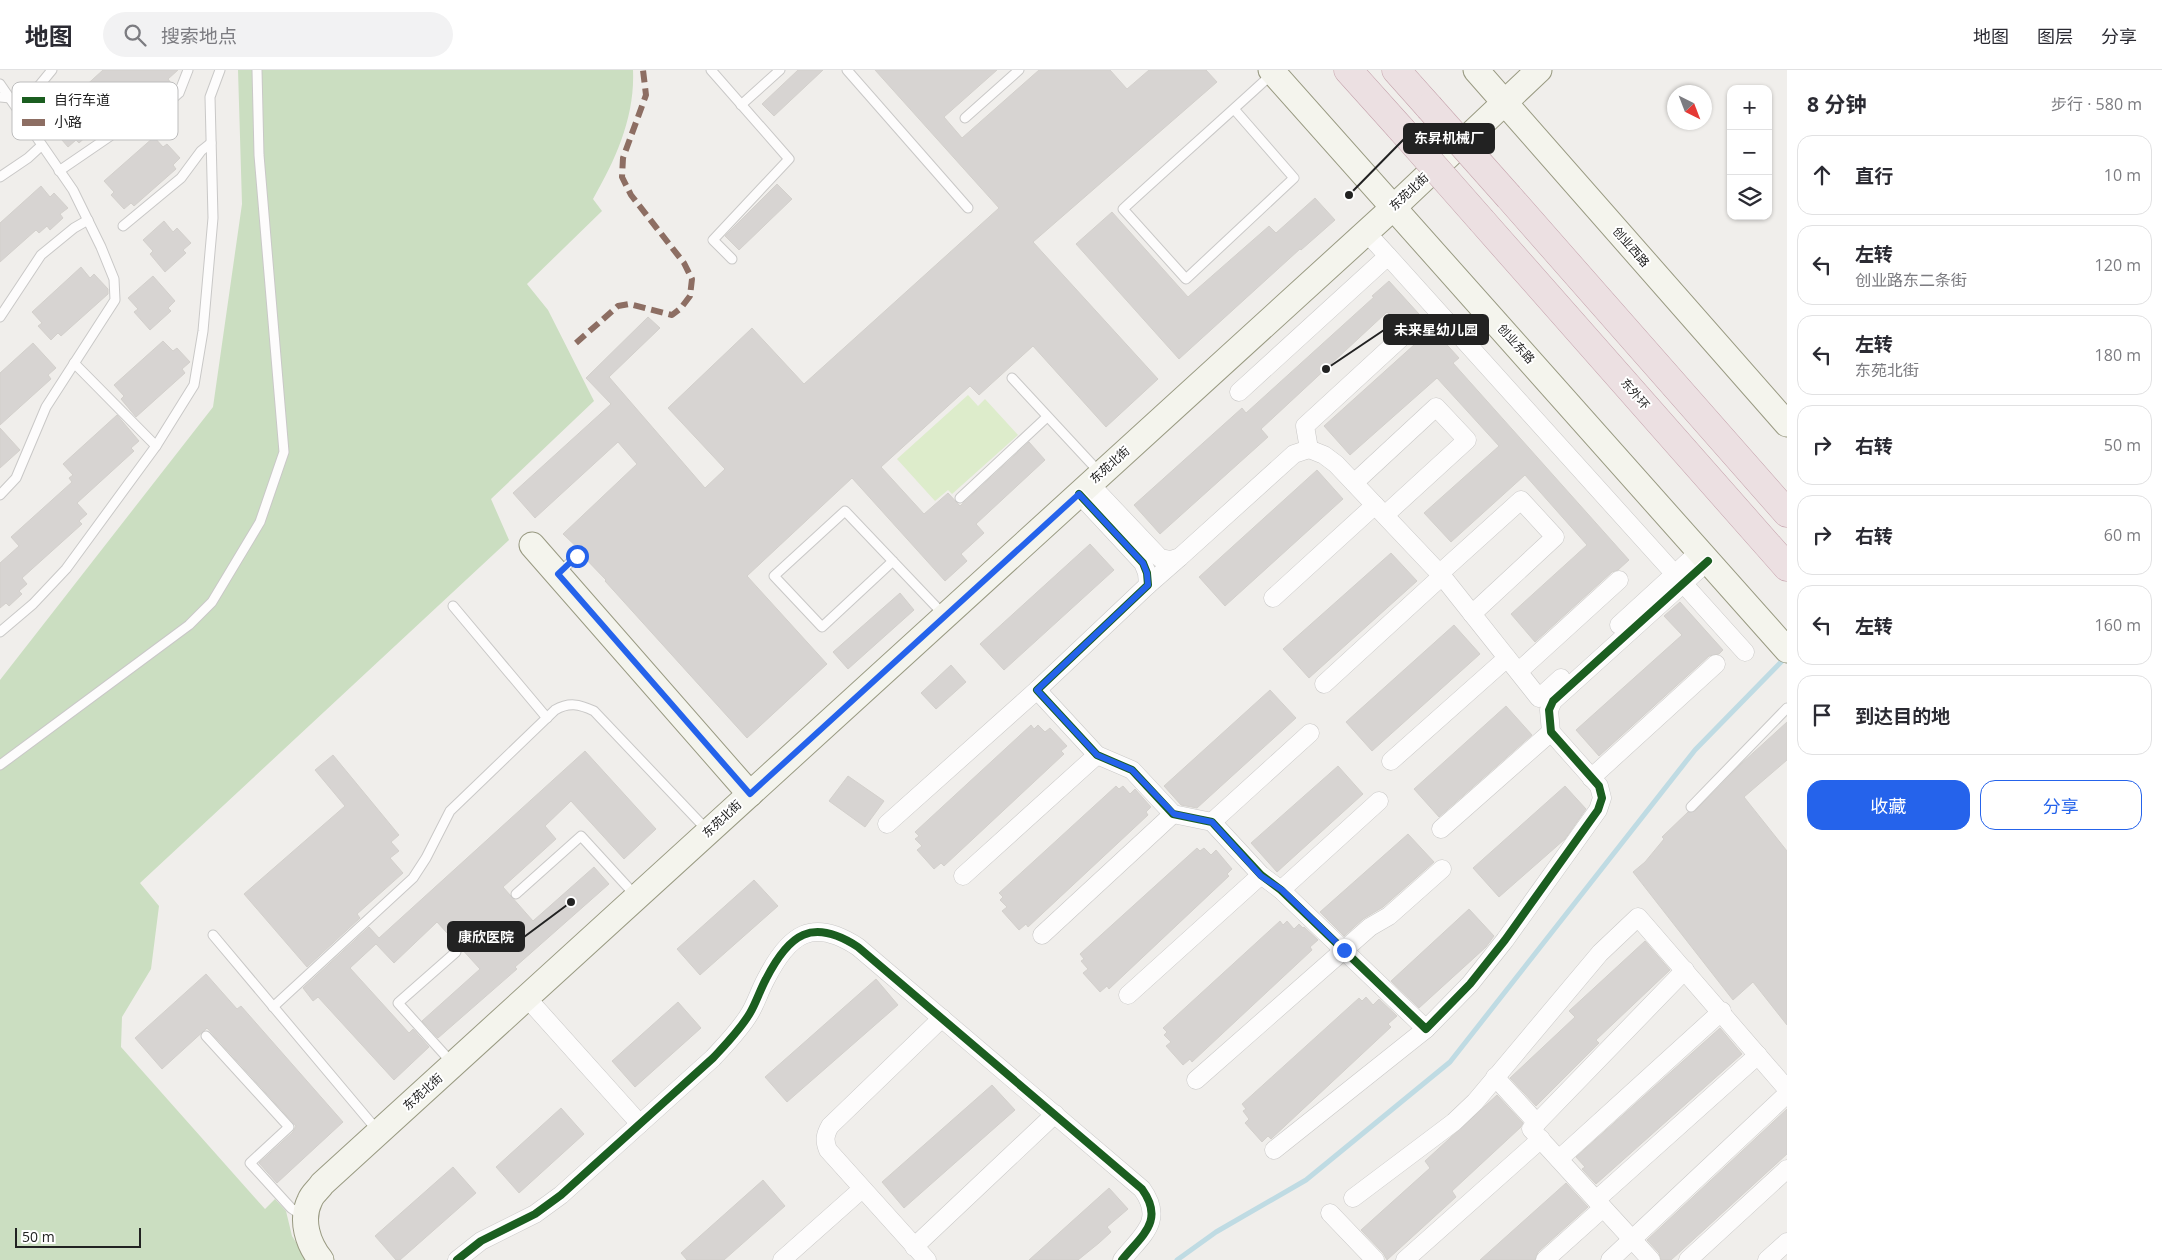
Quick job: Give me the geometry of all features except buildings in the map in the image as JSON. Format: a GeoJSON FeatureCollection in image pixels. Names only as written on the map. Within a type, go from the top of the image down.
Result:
{"type":"FeatureCollection","features":[{"type":"Feature","properties":{"kind":"highway","name":"东外环"},"geometry":{"type":"LineString","coordinates":[[1348,70],[1787,567]]}},
{"type":"Feature","properties":{"kind":"highway"},"geometry":{"type":"LineString","coordinates":[[1396,70],[1787,513]]}},
{"type":"Feature","properties":{"kind":"main road","name":"创业西路"},"geometry":{"type":"LineString","coordinates":[[1476,70],[1787,424]]}},
{"type":"Feature","properties":{"kind":"main road","name":"东苑北街"},"geometry":{"type":"LineString","coordinates":[[306,1219],[310,1200],[322,1184],[1366,232],[1540,70]]}},
{"type":"Feature","properties":{"kind":"main road","name":"创业东路"},"geometry":{"type":"LineString","coordinates":[[1272,71],[1787,650]]}},
{"type":"Feature","properties":{"kind":"main road"},"geometry":{"type":"LineString","coordinates":[[532,545],[750,794]]}},
{"type":"Feature","properties":{"kind":"main road"},"geometry":{"type":"LineString","coordinates":[[306,1219],[307,1236],[314,1252],[321,1260]]}},
{"type":"Feature","properties":{"kind":"street"},"geometry":{"type":"LineString","coordinates":[[1366,232],[1745,652]]}},
{"type":"Feature","properties":{"kind":"street"},"geometry":{"type":"LineString","coordinates":[[1239,392],[1388,256]]}},
{"type":"Feature","properties":{"kind":"street"},"geometry":{"type":"LineString","coordinates":[[1309,449],[1305,426],[1403,336]]}},
{"type":"Feature","properties":{"kind":"street"},"geometry":{"type":"LineString","coordinates":[[1273,598],[1467,440],[1436,407],[1354,483]]}},
{"type":"Feature","properties":{"kind":"street"},"geometry":{"type":"LineString","coordinates":[[887,824],[1037,690],[1148,585],[1294,454],[1309,449],[1330,459],[1440,575],[1513,664],[1544,704],[1551,732],[1599,786],[1602,798],[1598,810],[1505,940],[1470,984],[1426,1029],[1274,1150]]}},
{"type":"Feature","properties":{"kind":"street"},"geometry":{"type":"LineString","coordinates":[[1090,484],[1160,558],[1171,560],[1180,556]]}},
{"type":"Feature","properties":{"kind":"street"},"geometry":{"type":"LineString","coordinates":[[1090,484],[1143,563],[1147,573],[1148,585]]}},
{"type":"Feature","properties":{"kind":"street"},"geometry":{"type":"LineString","coordinates":[[1324,684],[1521,500],[1555,538],[1472,614]]}},
{"type":"Feature","properties":{"kind":"street"},"geometry":{"type":"LineString","coordinates":[[1544,704],[1553,701],[1704,556]]}},
{"type":"Feature","properties":{"kind":"street"},"geometry":{"type":"LineString","coordinates":[[1392,761],[1619,580]]}},
{"type":"Feature","properties":{"kind":"street"},"geometry":{"type":"LineString","coordinates":[[1591,778],[1716,664]]}},
{"type":"Feature","properties":{"kind":"street"},"geometry":{"type":"LineString","coordinates":[[1037,690],[1097,755],[1132,770],[1174,814],[1212,822],[1261,876],[1282,890],[1426,1029]]}},
{"type":"Feature","properties":{"kind":"street"},"geometry":{"type":"LineString","coordinates":[[1441,829],[1551,732]]}},
{"type":"Feature","properties":{"kind":"street"},"geometry":{"type":"LineString","coordinates":[[1212,822],[1310,733]]}},
{"type":"Feature","properties":{"kind":"street"},"geometry":{"type":"LineString","coordinates":[[963,876],[1097,755]]}},
{"type":"Feature","properties":{"kind":"street"},"geometry":{"type":"LineString","coordinates":[[1282,890],[1379,801]]}},
{"type":"Feature","properties":{"kind":"street"},"geometry":{"type":"LineString","coordinates":[[1042,935],[1174,814]]}},
{"type":"Feature","properties":{"kind":"street"},"geometry":{"type":"LineString","coordinates":[[1196,1080],[1370,927],[1389,916],[1442,870]]}},
{"type":"Feature","properties":{"kind":"street"},"geometry":{"type":"LineString","coordinates":[[1128,995],[1261,876]]}},
{"type":"Feature","properties":{"kind":"street"},"geometry":{"type":"LineString","coordinates":[[1353,1198],[1454,1122],[1475,1102],[1600,953],[1638,917],[1787,1089]]}},
{"type":"Feature","properties":{"kind":"street"},"geometry":{"type":"LineString","coordinates":[[457,1260],[481,1241],[535,1214],[561,1195],[714,1058],[750,1013],[765,979],[788,945],[805,933],[821,931],[847,940],[1131,1178],[1150,1199],[1153,1212],[1148,1227],[1122,1260]]}},
{"type":"Feature","properties":{"kind":"street"},"geometry":{"type":"LineString","coordinates":[[1405,1260],[1539,1131],[1684,970]]}},
{"type":"Feature","properties":{"kind":"street"},"geometry":{"type":"LineString","coordinates":[[527,998],[640,1124]]}},
{"type":"Feature","properties":{"kind":"street"},"geometry":{"type":"LineString","coordinates":[[1559,1159],[1722,1012]]}},
{"type":"Feature","properties":{"kind":"street"},"geometry":{"type":"LineString","coordinates":[[926,1260],[828,1150],[825,1134],[830,1126],[942,1018]]}},
{"type":"Feature","properties":{"kind":"street"},"geometry":{"type":"LineString","coordinates":[[1545,1260],[1600,1204],[1758,1055]]}},
{"type":"Feature","properties":{"kind":"street"},"geometry":{"type":"LineString","coordinates":[[1495,1077],[1559,1159],[1651,1260]]}},
{"type":"Feature","properties":{"kind":"street"},"geometry":{"type":"LineString","coordinates":[[1610,1260],[1787,1094]]}},
{"type":"Feature","properties":{"kind":"street"},"geometry":{"type":"LineString","coordinates":[[914,1247],[1055,1114]]}},
{"type":"Feature","properties":{"kind":"street"},"geometry":{"type":"LineString","coordinates":[[1692,1259],[1787,1169]]}},
{"type":"Feature","properties":{"kind":"street"},"geometry":{"type":"LineString","coordinates":[[782,1260],[862,1189]]}},
{"type":"Feature","properties":{"kind":"street"},"geometry":{"type":"LineString","coordinates":[[1330,1213],[1376,1260]]}},
{"type":"Feature","properties":{"kind":"street"},"geometry":{"type":"LineString","coordinates":[[1767,1260],[1787,1242]]}},
{"type":"Feature","properties":{"kind":"lane"},"geometry":{"type":"LineString","coordinates":[[42,82],[52,70]]}},
{"type":"Feature","properties":{"kind":"lane"},"geometry":{"type":"LineString","coordinates":[[178,94],[188,70]]}},
{"type":"Feature","properties":{"kind":"lane"},"geometry":{"type":"LineString","coordinates":[[0,632],[33,604],[66,569],[156,446],[194,385],[203,331],[214,218],[210,96],[220,70]]}},
{"type":"Feature","properties":{"kind":"lane"},"geometry":{"type":"LineString","coordinates":[[0,765],[189,625],[212,602],[260,522],[284,452],[259,155],[257,70]]}},
{"type":"Feature","properties":{"kind":"lane"},"geometry":{"type":"LineString","coordinates":[[710,70],[789,160],[713,240],[732,259]]}},
{"type":"Feature","properties":{"kind":"lane"},"geometry":{"type":"LineString","coordinates":[[741,105],[780,70]]}},
{"type":"Feature","properties":{"kind":"lane"},"geometry":{"type":"LineString","coordinates":[[847,70],[968,208]]}},
{"type":"Feature","properties":{"kind":"lane"},"geometry":{"type":"LineString","coordinates":[[965,118],[1019,70]]}},
{"type":"Feature","properties":{"kind":"lane"},"geometry":{"type":"LineString","coordinates":[[1234,109],[1294,178],[1186,279],[1123,210],[1234,109],[1272,71]]}},
{"type":"Feature","properties":{"kind":"lane"},"geometry":{"type":"LineString","coordinates":[[0,84],[4,98],[12,108]]}},
{"type":"Feature","properties":{"kind":"lane"},"geometry":{"type":"LineString","coordinates":[[0,495],[16,478],[46,407],[115,300],[114,280],[88,220],[73,190],[36,140]]}},
{"type":"Feature","properties":{"kind":"lane"},"geometry":{"type":"LineString","coordinates":[[59,171],[104,140]]}},
{"type":"Feature","properties":{"kind":"lane"},"geometry":{"type":"LineString","coordinates":[[123,226],[181,178],[201,151],[212,143]]}},
{"type":"Feature","properties":{"kind":"lane"},"geometry":{"type":"LineString","coordinates":[[0,177],[28,158],[41,146]]}},
{"type":"Feature","properties":{"kind":"lane"},"geometry":{"type":"LineString","coordinates":[[0,317],[41,255],[74,228],[88,220]]}},
{"type":"Feature","properties":{"kind":"lane"},"geometry":{"type":"LineString","coordinates":[[74,363],[156,446]]}},
{"type":"Feature","properties":{"kind":"lane"},"geometry":{"type":"LineString","coordinates":[[1012,378],[1047,417],[1090,484]]}},
{"type":"Feature","properties":{"kind":"lane"},"geometry":{"type":"LineString","coordinates":[[960,498],[1047,417]]}},
{"type":"Feature","properties":{"kind":"lane"},"geometry":{"type":"LineString","coordinates":[[893,562],[822,627],[774,576],[845,511],[945,616]]}},
{"type":"Feature","properties":{"kind":"lane"},"geometry":{"type":"LineString","coordinates":[[558,574],[577,556]]}},
{"type":"Feature","properties":{"kind":"lane"},"geometry":{"type":"LineString","coordinates":[[453,606],[547,718]]}},
{"type":"Feature","properties":{"kind":"lane"},"geometry":{"type":"LineString","coordinates":[[273,1007],[413,878],[426,858],[450,811],[547,718],[562,706],[573,704],[594,711],[709,832]]}},
{"type":"Feature","properties":{"kind":"lane"},"geometry":{"type":"LineString","coordinates":[[1691,807],[1787,708]]}},
{"type":"Feature","properties":{"kind":"lane"},"geometry":{"type":"LineString","coordinates":[[516,894],[581,836],[637,897]]}},
{"type":"Feature","properties":{"kind":"lane"},"geometry":{"type":"LineString","coordinates":[[213,935],[379,1132]]}},
{"type":"Feature","properties":{"kind":"lane"},"geometry":{"type":"LineString","coordinates":[[453,1065],[398,1003],[456,952]]}},
{"type":"Feature","properties":{"kind":"lane"},"geometry":{"type":"LineString","coordinates":[[206,1036],[289,1127],[250,1163],[291,1208],[306,1219]]}},
{"type":"Feature","properties":{"kind":"green space"},"geometry":{"type":"Polygon","coordinates":[[[238,70],[633,70],[631,104],[627,121],[616,153],[593,199],[602,211],[527,284],[548,310],[594,401],[491,499],[509,540],[140,883],[159,906],[151,969],[122,1017],[121,1047],[265,1209],[275,1199],[286,1211],[292,1236],[307,1260],[0,1260],[0,680],[213,407],[242,204],[238,70]]]}},
{"type":"Feature","properties":{"kind":"green space"},"geometry":{"type":"Polygon","coordinates":[[[968,395],[978,406],[985,399],[1018,435],[952,494],[948,490],[935,501],[897,459],[968,395]]]}},
{"type":"Feature","properties":{"kind":"waterway"},"geometry":{"type":"LineString","coordinates":[[1177,1260],[1216,1232],[1306,1180],[1450,1062],[1695,750],[1786,657]]}},
{"type":"Feature","properties":{"kind":"marked path"},"geometry":{"type":"LineString","coordinates":[[576,343],[618,306],[629,304],[672,315],[681,308],[690,296],[692,279],[684,263],[631,195],[622,177],[623,158],[646,95],[643,70]]}},
{"type":"Feature","properties":{"kind":"cycle path"},"geometry":{"type":"LineString","coordinates":[[1079,494],[1143,563],[1147,573],[1148,585],[1037,690],[1097,755],[1132,770],[1173,814],[1212,822],[1261,875],[1281,890],[1426,1029],[1470,984],[1505,940],[1598,810],[1602,798],[1599,786],[1551,732],[1549,710],[1553,701],[1708,561]]}},
{"type":"Feature","properties":{"kind":"cycle path"},"geometry":{"type":"LineString","coordinates":[[457,1260],[481,1241],[535,1214],[561,1195],[713,1058],[733,1037],[746,1019],[766,979],[784,951],[793,941],[803,935],[815,932],[827,933],[842,938],[858,947],[1142,1189],[1149,1200],[1151,1219],[1143,1235],[1122,1260]]}},
{"type":"Feature","properties":{"kind":"place","name":"东昇机械厂"},"geometry":{"type":"Point","coordinates":[1349,195]}},
{"type":"Feature","properties":{"kind":"place","name":"未来星幼儿园"},"geometry":{"type":"Point","coordinates":[1326,369]}},
{"type":"Feature","properties":{"kind":"place","name":"康欣医院"},"geometry":{"type":"Point","coordinates":[571,902]}},
{"type":"Feature","properties":{"kind":"route"},"geometry":{"type":"LineString","coordinates":[[577,556],[558,574],[750,794],[1079,494],[1143,563],[1147,573],[1148,585],[1037,690],[1097,755],[1132,770],[1174,814],[1212,822],[1261,876],[1282,890],[1344,950]]}}]}
